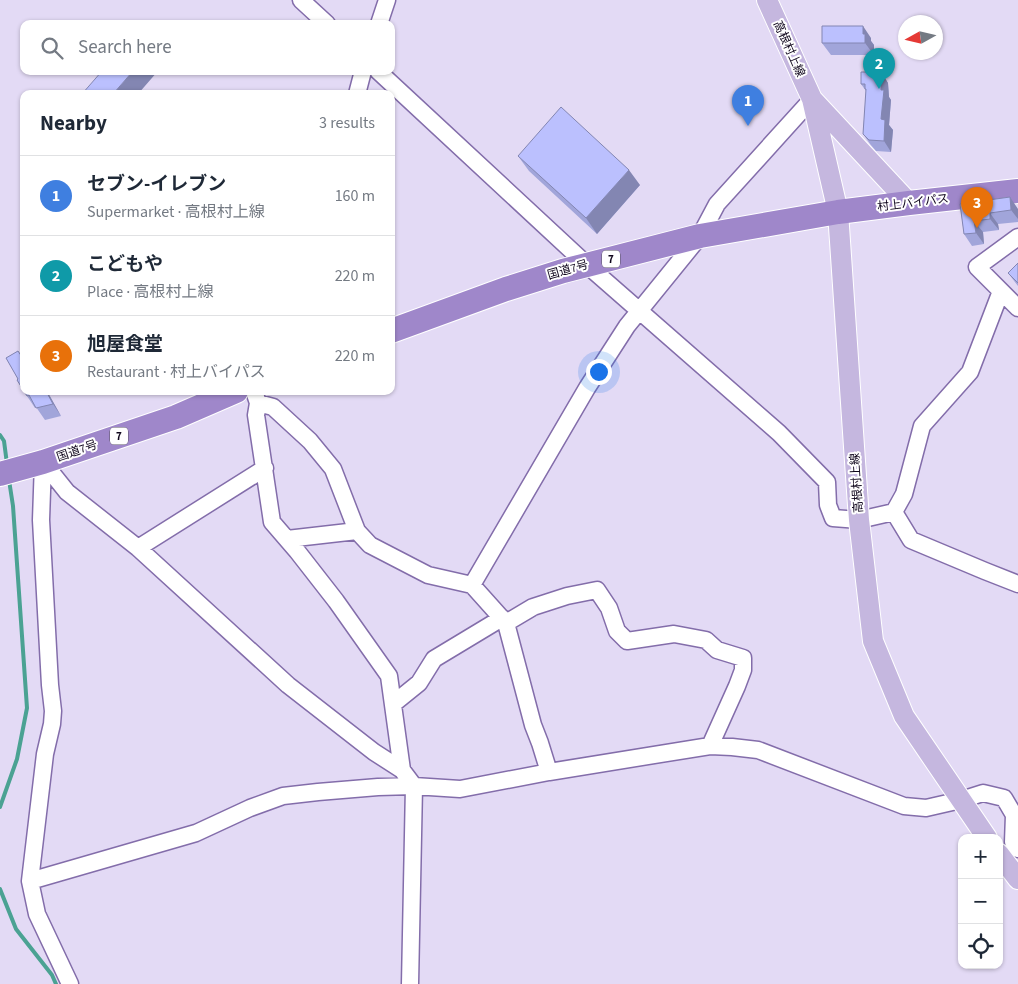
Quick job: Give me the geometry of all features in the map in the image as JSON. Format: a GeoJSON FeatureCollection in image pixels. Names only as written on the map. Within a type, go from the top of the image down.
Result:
{"type":"FeatureCollection","features":[{"type":"Feature","properties":{"kind":"highway","name":"村上バイパス"},"geometry":{"type":"LineString","coordinates":[[838,212],[1018,191]]}},
{"type":"Feature","properties":{"kind":"highway","name":"国道7号"},"geometry":{"type":"LineString","coordinates":[[395,330],[506,289],[587,265],[700,236],[838,212]]}},
{"type":"Feature","properties":{"kind":"highway","name":"国道7号"},"geometry":{"type":"LineString","coordinates":[[0,474],[43,462],[176,417],[227,395]]}},
{"type":"Feature","properties":{"kind":"main road","name":"高根村上線"},"geometry":{"type":"LineString","coordinates":[[767,0],[812,99],[838,212],[859,520],[873,641],[904,716],[984,834]]}},
{"type":"Feature","properties":{"kind":"main road","name":"高根村上線"},"geometry":{"type":"LineString","coordinates":[[812,99],[910,203]]}},
{"type":"Feature","properties":{"kind":"main road"},"geometry":{"type":"LineString","coordinates":[[1003,859],[1018,879]]}},
{"type":"Feature","properties":{"kind":"street"},"geometry":{"type":"LineString","coordinates":[[301,0],[323,20]]}},
{"type":"Feature","properties":{"kind":"street"},"geometry":{"type":"LineString","coordinates":[[380,20],[386,0]]}},
{"type":"Feature","properties":{"kind":"street"},"geometry":{"type":"LineString","coordinates":[[358,90],[362,75]]}},
{"type":"Feature","properties":{"kind":"street"},"geometry":{"type":"LineString","coordinates":[[382,75],[587,265],[779,433],[828,482],[828,506],[834,518],[859,520],[894,512],[904,494],[922,426],[970,372],[1001,291]]}},
{"type":"Feature","properties":{"kind":"street"},"geometry":{"type":"LineString","coordinates":[[472,585],[587,388],[627,326],[700,236],[717,204],[812,99]]}},
{"type":"Feature","properties":{"kind":"street"},"geometry":{"type":"LineString","coordinates":[[1018,237],[977,267],[1018,308]]}},
{"type":"Feature","properties":{"kind":"street"},"geometry":{"type":"LineString","coordinates":[[256,397],[256,416],[272,522],[336,601],[389,676],[402,770]]}},
{"type":"Feature","properties":{"kind":"street"},"geometry":{"type":"LineString","coordinates":[[256,397],[273,407],[310,441],[333,469],[357,531],[370,545],[428,575],[472,585],[504,621],[533,725],[549,772]]}},
{"type":"Feature","properties":{"kind":"street"},"geometry":{"type":"LineString","coordinates":[[43,462],[67,492],[138,548],[288,685],[374,752],[402,770],[414,786],[410,984]]}},
{"type":"Feature","properties":{"kind":"street"},"geometry":{"type":"LineString","coordinates":[[43,462],[40,520],[52,724],[42,770],[30,881],[36,914],[70,984]]}},
{"type":"Feature","properties":{"kind":"street"},"geometry":{"type":"LineString","coordinates":[[138,548],[265,468]]}},
{"type":"Feature","properties":{"kind":"street"},"geometry":{"type":"LineString","coordinates":[[894,512],[911,540],[1018,584]]}},
{"type":"Feature","properties":{"kind":"street"},"geometry":{"type":"LineString","coordinates":[[287,539],[357,531]]}},
{"type":"Feature","properties":{"kind":"street"},"geometry":{"type":"LineString","coordinates":[[393,704],[419,683],[434,660],[533,607],[567,596],[597,590],[609,608],[617,631],[628,641],[674,634],[706,640],[717,650],[742,658],[743,670],[710,746]]}},
{"type":"Feature","properties":{"kind":"street"},"geometry":{"type":"LineString","coordinates":[[30,881],[196,833],[250,808],[283,796],[326,791],[414,786],[460,789],[549,772],[710,746],[758,750],[904,806],[926,808],[983,793],[1004,798],[1014,815]]}},
{"type":"Feature","properties":{"kind":"street"},"geometry":{"type":"LineString","coordinates":[[1018,795],[1014,815],[1014,842],[1018,849]]}},
{"type":"Feature","properties":{"kind":"building"},"geometry":{"type":"Polygon","coordinates":[[[822,26],[863,26],[865,43],[822,43],[822,26]]]}},
{"type":"Feature","properties":{"kind":"building"},"geometry":{"type":"Polygon","coordinates":[[[861,72],[881,72],[881,90],[884,90],[881,119],[885,120],[884,141],[869,140],[863,134],[866,89],[865,84],[861,84],[861,72]]]}},
{"type":"Feature","properties":{"kind":"building"},"geometry":{"type":"Polygon","coordinates":[[[99,75],[130,75],[116,90],[85,90],[99,75]]]}},
{"type":"Feature","properties":{"kind":"building"},"geometry":{"type":"Polygon","coordinates":[[[561,107],[629,170],[586,218],[518,156],[561,107]]]}},
{"type":"Feature","properties":{"kind":"building"},"geometry":{"type":"Polygon","coordinates":[[[1010,197],[1011,210],[990,213],[990,219],[974,221],[976,233],[964,234],[960,204],[1010,197]]]}},
{"type":"Feature","properties":{"kind":"building"},"geometry":{"type":"Polygon","coordinates":[[[1018,263],[1018,283],[1008,273],[1018,263]]]}},
{"type":"Feature","properties":{"kind":"building"},"geometry":{"type":"Polygon","coordinates":[[[18,351],[20,354],[20,385],[18,379],[6,358],[18,351]]]}},
{"type":"Feature","properties":{"kind":"building"},"geometry":{"type":"Polygon","coordinates":[[[29,395],[48,395],[53,404],[36,408],[29,395]]]}},
{"type":"Feature","properties":{"kind":"waterway"},"geometry":{"type":"LineString","coordinates":[[0,435],[4,441],[7,464]]}},
{"type":"Feature","properties":{"kind":"waterway"},"geometry":{"type":"LineString","coordinates":[[0,807],[17,759],[27,708],[13,506],[9,480]]}},
{"type":"Feature","properties":{"kind":"waterway"},"geometry":{"type":"LineString","coordinates":[[0,889],[16,929],[52,975],[56,984]]}},
{"type":"Feature","properties":{"kind":"place","name":"こどもや"},"geometry":{"type":"Point","coordinates":[879,89]}},
{"type":"Feature","properties":{"kind":"place","name":"セブン-イレブン"},"geometry":{"type":"Point","coordinates":[748,126]}},
{"type":"Feature","properties":{"kind":"place","name":"旭屋食堂"},"geometry":{"type":"Point","coordinates":[977,228]}}]}
